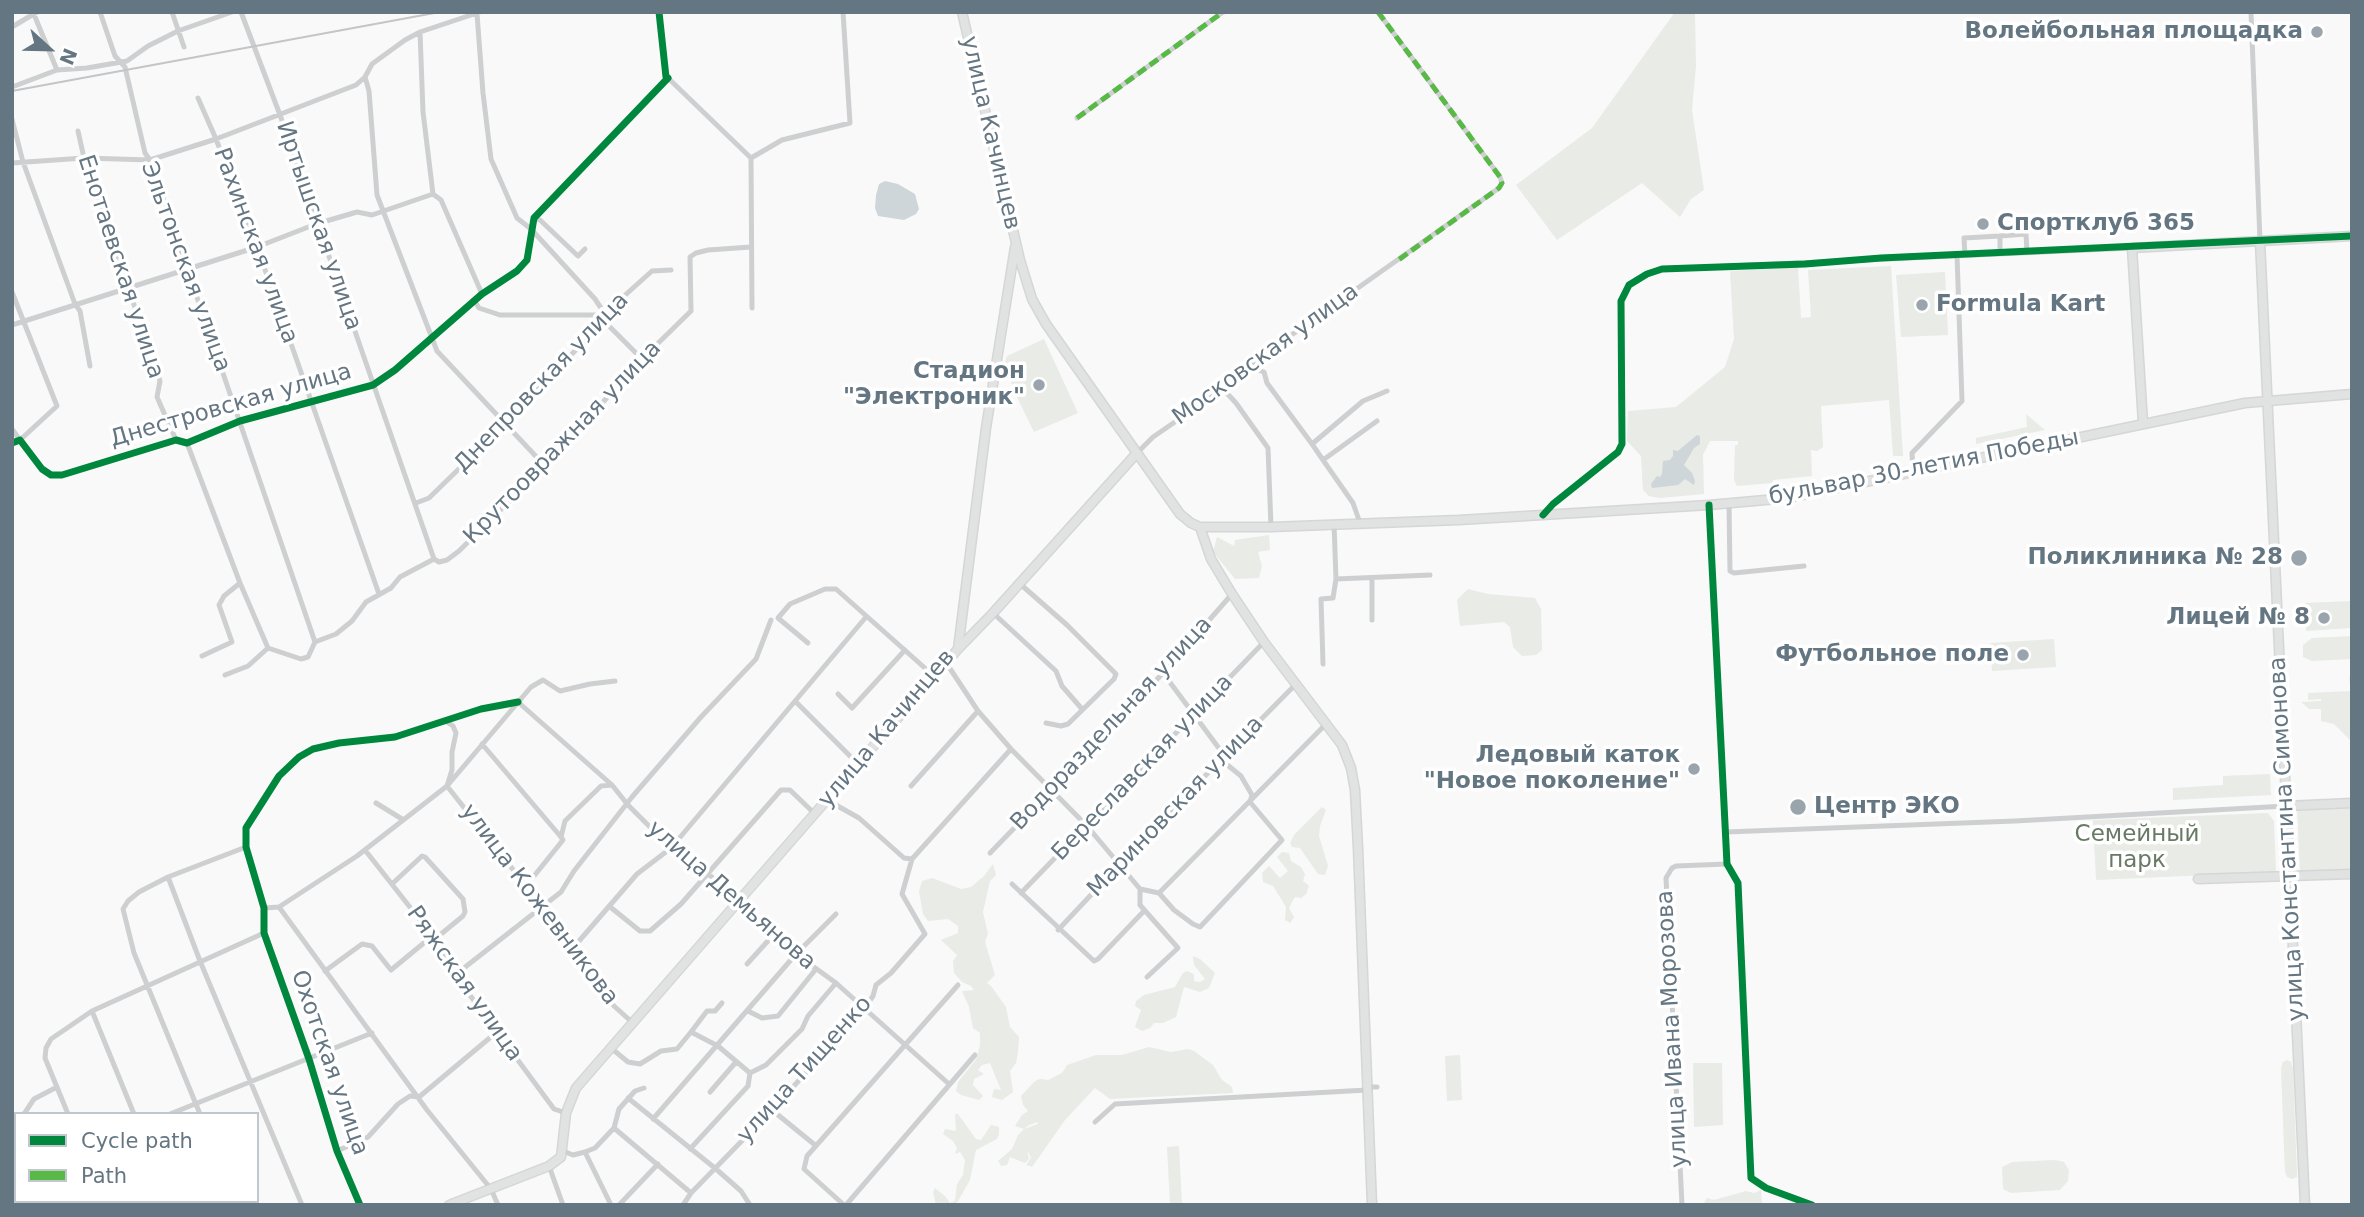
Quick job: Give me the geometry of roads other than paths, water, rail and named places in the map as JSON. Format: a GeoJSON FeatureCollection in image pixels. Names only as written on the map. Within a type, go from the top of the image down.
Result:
{"type":"FeatureCollection","features":[{"type":"Feature","properties":{"kind":"main road","name":"улица Качинцев"},"geometry":{"type":"LineString","coordinates":[[563,1151],[566,1113],[576,1088],[958,649],[986,428],[1016,241],[962,12]]}},
{"type":"Feature","properties":{"kind":"main road"},"geometry":{"type":"LineString","coordinates":[[2143,423],[2132,248],[2352,236]]}},
{"type":"Feature","properties":{"kind":"main road"},"geometry":{"type":"LineString","coordinates":[[1016,241],[1031,295],[1046,324],[1180,513],[1200,527],[1211,559],[1232,594],[1264,642],[1342,745],[1351,768],[1355,790],[1372,1205]]}},
{"type":"Feature","properties":{"kind":"main road","name":"улица Константина Симонова"},"geometry":{"type":"LineString","coordinates":[[2260,241],[2305,1205]]}},
{"type":"Feature","properties":{"kind":"main road","name":"бульвар 30-летия Победы"},"geometry":{"type":"LineString","coordinates":[[1200,527],[1271,527],[1543,515],[1729,504],[1808,495],[2245,403],[2352,394]]}},
{"type":"Feature","properties":{"kind":"main road"},"geometry":{"type":"LineString","coordinates":[[958,649],[1137,453]]}},
{"type":"Feature","properties":{"kind":"main road"},"geometry":{"type":"LineString","coordinates":[[2286,806],[2352,803]]}},
{"type":"Feature","properties":{"kind":"main road"},"geometry":{"type":"LineString","coordinates":[[2198,879],[2352,874]]}},
{"type":"Feature","properties":{"kind":"main road"},"geometry":{"type":"LineString","coordinates":[[449,1205],[549,1166],[561,1157],[563,1151]]}},
{"type":"Feature","properties":{"kind":"street","name":"Эльтонская улица"},"geometry":{"type":"LineString","coordinates":[[100,12],[115,55],[125,67],[145,153],[150,160],[315,642]]}},
{"type":"Feature","properties":{"kind":"street"},"geometry":{"type":"LineString","coordinates":[[172,12],[184,47]]}},
{"type":"Feature","properties":{"kind":"street"},"geometry":{"type":"LineString","coordinates":[[12,87],[57,70],[121,63],[178,31],[232,12]]}},
{"type":"Feature","properties":{"kind":"street","name":"Иртышская улица"},"geometry":{"type":"LineString","coordinates":[[241,12],[280,116],[434,559]]}},
{"type":"Feature","properties":{"kind":"street"},"geometry":{"type":"LineString","coordinates":[[659,12],[666,77],[751,158],[752,308]]}},
{"type":"Feature","properties":{"kind":"street"},"geometry":{"type":"LineString","coordinates":[[751,158],[782,140],[850,123],[843,12]]}},
{"type":"Feature","properties":{"kind":"street"},"geometry":{"type":"LineString","coordinates":[[1077,118],[1223,12]]}},
{"type":"Feature","properties":{"kind":"street","name":"Московская улица"},"geometry":{"type":"LineString","coordinates":[[1137,453],[1153,436],[1223,389],[1249,367],[1499,188],[1502,183],[1378,12]]}},
{"type":"Feature","properties":{"kind":"street","name":"улица Константина Симонова"},"geometry":{"type":"LineString","coordinates":[[2251,12],[2260,241]]}},
{"type":"Feature","properties":{"kind":"street"},"geometry":{"type":"LineString","coordinates":[[12,27],[35,13],[57,70]]}},
{"type":"Feature","properties":{"kind":"street"},"geometry":{"type":"LineString","coordinates":[[12,163],[84,158],[150,160],[216,139],[356,85],[382,55],[420,32],[479,13],[482,93],[491,159],[517,218],[531,229],[595,299],[604,321],[642,359]]}},
{"type":"Feature","properties":{"kind":"street"},"geometry":{"type":"LineString","coordinates":[[420,32],[423,112],[433,194],[441,200],[482,294]]}},
{"type":"Feature","properties":{"kind":"street"},"geometry":{"type":"LineString","coordinates":[[365,77],[369,91],[377,195],[437,351],[545,466]]}},
{"type":"Feature","properties":{"kind":"street"},"geometry":{"type":"LineString","coordinates":[[585,249],[578,256],[540,220],[534,218],[668,78]]}},
{"type":"Feature","properties":{"kind":"street","name":"Рахинская улица"},"geometry":{"type":"LineString","coordinates":[[198,98],[257,247],[379,594]]}},
{"type":"Feature","properties":{"kind":"street"},"geometry":{"type":"LineString","coordinates":[[12,119],[23,162],[75,304],[80,311],[90,366]]}},
{"type":"Feature","properties":{"kind":"street","name":"Енотаевская улица"},"geometry":{"type":"LineString","coordinates":[[78,131],[84,158],[160,381],[157,397],[176,440]]}},
{"type":"Feature","properties":{"kind":"street"},"geometry":{"type":"LineString","coordinates":[[12,325],[257,247],[316,224],[357,212],[372,215],[433,194]]}},
{"type":"Feature","properties":{"kind":"street","name":"Днестровская улица"},"geometry":{"type":"LineString","coordinates":[[12,429],[42,469],[51,475],[62,475],[176,440],[187,443],[240,421],[373,385],[395,370],[474,300],[517,271],[527,260],[534,218]]}},
{"type":"Feature","properties":{"kind":"street"},"geometry":{"type":"LineString","coordinates":[[1965,255],[1964,238],[2026,234],[2027,253]]}},
{"type":"Feature","properties":{"kind":"street"},"geometry":{"type":"LineString","coordinates":[[2000,236],[2000,254]]}},
{"type":"Feature","properties":{"kind":"street","name":"Крутоовражная улица"},"geometry":{"type":"LineString","coordinates":[[268,648],[301,659],[308,657],[315,642],[336,634],[352,621],[366,602],[391,588],[400,577],[434,559],[439,562],[447,560],[459,551],[545,466],[642,359],[691,311],[690,257],[708,250],[751,247]]}},
{"type":"Feature","properties":{"kind":"street"},"geometry":{"type":"LineString","coordinates":[[1543,515],[1618,452],[1622,444],[1620,301],[1629,285],[1637,280],[1662,269],[2132,248]]}},
{"type":"Feature","properties":{"kind":"street"},"geometry":{"type":"LineString","coordinates":[[1913,471],[1912,453],[1962,401],[1957,255]]}},
{"type":"Feature","properties":{"kind":"street","name":"Днепровская улица"},"geometry":{"type":"LineString","coordinates":[[416,503],[429,498],[506,423],[592,333],[603,315],[652,271],[671,270]]}},
{"type":"Feature","properties":{"kind":"street"},"geometry":{"type":"LineString","coordinates":[[12,292],[57,406],[20,440],[12,443]]}},
{"type":"Feature","properties":{"kind":"street"},"geometry":{"type":"LineString","coordinates":[[474,300],[480,308],[500,315],[603,315]]}},
{"type":"Feature","properties":{"kind":"street"},"geometry":{"type":"LineString","coordinates":[[1249,367],[1264,372],[1267,383],[1353,503],[1360,523]]}},
{"type":"Feature","properties":{"kind":"street"},"geometry":{"type":"LineString","coordinates":[[1223,389],[1268,449],[1271,527]]}},
{"type":"Feature","properties":{"kind":"street"},"geometry":{"type":"LineString","coordinates":[[1312,444],[1363,401],[1387,391]]}},
{"type":"Feature","properties":{"kind":"street"},"geometry":{"type":"LineString","coordinates":[[1323,460],[1377,421]]}},
{"type":"Feature","properties":{"kind":"street"},"geometry":{"type":"LineString","coordinates":[[187,443],[240,583],[268,648],[248,666],[225,675]]}},
{"type":"Feature","properties":{"kind":"street"},"geometry":{"type":"LineString","coordinates":[[1729,504],[1730,570],[1734,573],[1804,566]]}},
{"type":"Feature","properties":{"kind":"street"},"geometry":{"type":"LineString","coordinates":[[1709,505],[1727,864],[1738,883],[1751,1178],[1766,1188],[1812,1205]]}},
{"type":"Feature","properties":{"kind":"street"},"geometry":{"type":"LineString","coordinates":[[1323,664],[1321,599],[1333,598],[1336,579],[1334,524]]}},
{"type":"Feature","properties":{"kind":"street"},"geometry":{"type":"LineString","coordinates":[[1336,579],[1430,575]]}},
{"type":"Feature","properties":{"kind":"street"},"geometry":{"type":"LineString","coordinates":[[1372,578],[1372,620]]}},
{"type":"Feature","properties":{"kind":"street"},"geometry":{"type":"LineString","coordinates":[[202,656],[232,642],[219,605],[224,596],[240,583]]}},
{"type":"Feature","properties":{"kind":"street"},"geometry":{"type":"LineString","coordinates":[[1019,583],[1067,625],[1115,673],[1114,679],[1068,724],[1057,726],[1046,723]]}},
{"type":"Feature","properties":{"kind":"street"},"geometry":{"type":"LineString","coordinates":[[808,643],[778,618],[790,604],[825,589],[836,590],[935,677]]}},
{"type":"Feature","properties":{"kind":"street","name":"Водораздельная улица"},"geometry":{"type":"LineString","coordinates":[[990,853],[1024,817],[1039,795],[1051,791],[1163,673],[1232,594]]}},
{"type":"Feature","properties":{"kind":"street"},"geometry":{"type":"LineString","coordinates":[[993,613],[1056,671],[1062,686],[1082,709]]}},
{"type":"Feature","properties":{"kind":"street"},"geometry":{"type":"LineString","coordinates":[[573,948],[637,874],[671,848],[866,617]]}},
{"type":"Feature","properties":{"kind":"street"},"geometry":{"type":"LineString","coordinates":[[455,975],[561,892],[574,871],[692,727],[756,659],[771,620]]}},
{"type":"Feature","properties":{"kind":"street","name":"Береславская улица"},"geometry":{"type":"LineString","coordinates":[[1021,893],[1264,642]]}},
{"type":"Feature","properties":{"kind":"street"},"geometry":{"type":"LineString","coordinates":[[838,694],[852,708],[905,650]]}},
{"type":"Feature","properties":{"kind":"street"},"geometry":{"type":"LineString","coordinates":[[947,664],[978,710],[1011,749],[1087,826],[1119,863],[1140,889],[1140,905],[1144,911],[1178,948],[1147,977]]}},
{"type":"Feature","properties":{"kind":"street"},"geometry":{"type":"LineString","coordinates":[[1163,673],[1224,755],[1225,763],[1241,776],[1252,795],[1250,802]]}},
{"type":"Feature","properties":{"kind":"street"},"geometry":{"type":"LineString","coordinates":[[264,908],[279,907],[365,850],[447,786],[531,687],[543,680],[560,691],[615,681]]}},
{"type":"Feature","properties":{"kind":"street","name":"Мариновская улица"},"geometry":{"type":"LineString","coordinates":[[1058,930],[1119,863],[1296,684]]}},
{"type":"Feature","properties":{"kind":"street"},"geometry":{"type":"LineString","coordinates":[[794,701],[858,764]]}},
{"type":"Feature","properties":{"kind":"street"},"geometry":{"type":"LineString","coordinates":[[199,1112],[134,953],[122,909],[128,901],[168,877],[246,847],[246,828],[261,802],[279,776],[299,757],[313,749],[339,743],[395,737],[481,709],[518,702]]}},
{"type":"Feature","properties":{"kind":"street","name":"улица Демьянова"},"geometry":{"type":"LineString","coordinates":[[518,702],[612,785],[671,848],[707,873],[739,901],[741,907],[776,932],[796,954],[836,983],[949,1084]]}},
{"type":"Feature","properties":{"kind":"street"},"geometry":{"type":"LineString","coordinates":[[911,786],[978,710]]}},
{"type":"Feature","properties":{"kind":"street"},"geometry":{"type":"LineString","coordinates":[[447,722],[453,726],[456,733],[452,770],[447,786]]}},
{"type":"Feature","properties":{"kind":"street"},"geometry":{"type":"LineString","coordinates":[[1159,893],[1326,724]]}},
{"type":"Feature","properties":{"kind":"street"},"geometry":{"type":"LineString","coordinates":[[482,744],[561,838]]}},
{"type":"Feature","properties":{"kind":"street"},"geometry":{"type":"LineString","coordinates":[[827,800],[859,818],[904,858],[912,859],[1011,749]]}},
{"type":"Feature","properties":{"kind":"street"},"geometry":{"type":"LineString","coordinates":[[526,886],[563,840],[561,838],[565,821],[601,786],[612,785]]}},
{"type":"Feature","properties":{"kind":"street","name":"улица Кожевникова"},"geometry":{"type":"LineString","coordinates":[[447,786],[542,907],[603,991],[633,1023]]}},
{"type":"Feature","properties":{"kind":"street"},"geometry":{"type":"LineString","coordinates":[[609,906],[640,931],[650,930],[681,904],[781,790],[790,790],[815,814]]}},
{"type":"Feature","properties":{"kind":"street"},"geometry":{"type":"LineString","coordinates":[[1140,889],[1159,893],[1174,910],[1200,927],[1282,840],[1250,802]]}},
{"type":"Feature","properties":{"kind":"street"},"geometry":{"type":"LineString","coordinates":[[376,803],[402,819]]}},
{"type":"Feature","properties":{"kind":"street"},"geometry":{"type":"LineString","coordinates":[[1726,832],[2015,821],[2286,806]]}},
{"type":"Feature","properties":{"kind":"street","name":"Охотская улица"},"geometry":{"type":"LineString","coordinates":[[246,847],[264,908],[264,933],[309,1059],[337,1151],[360,1205]]}},
{"type":"Feature","properties":{"kind":"street","name":"Ряжская улица"},"geometry":{"type":"LineString","coordinates":[[365,850],[435,939],[455,975],[554,1109],[566,1113]]}},
{"type":"Feature","properties":{"kind":"street"},"geometry":{"type":"LineString","coordinates":[[325,971],[362,944],[372,946],[391,970],[463,916],[463,899],[425,857],[422,856],[392,884]]}},
{"type":"Feature","properties":{"kind":"street","name":"улица Тищенко"},"geometry":{"type":"LineString","coordinates":[[683,1205],[691,1193],[772,1110],[864,1009],[873,996],[876,985],[891,973],[925,934],[902,894],[912,859]]}},
{"type":"Feature","properties":{"kind":"street","name":"улица Ивана Морозова"},"geometry":{"type":"LineString","coordinates":[[1682,1205],[1667,878],[1676,866],[1727,864]]}},
{"type":"Feature","properties":{"kind":"street"},"geometry":{"type":"LineString","coordinates":[[168,877],[200,961],[302,1205]]}},
{"type":"Feature","properties":{"kind":"street"},"geometry":{"type":"LineString","coordinates":[[1012,884],[1094,961],[1144,911]]}},
{"type":"Feature","properties":{"kind":"street"},"geometry":{"type":"LineString","coordinates":[[279,907],[427,1110],[491,1189],[498,1205]]}},
{"type":"Feature","properties":{"kind":"street"},"geometry":{"type":"LineString","coordinates":[[653,1119],[796,954],[836,914]]}},
{"type":"Feature","properties":{"kind":"street"},"geometry":{"type":"LineString","coordinates":[[747,964],[776,932]]}},
{"type":"Feature","properties":{"kind":"street"},"geometry":{"type":"LineString","coordinates":[[67,1112],[45,1058],[51,1039],[92,1011],[264,933]]}},
{"type":"Feature","properties":{"kind":"street"},"geometry":{"type":"LineString","coordinates":[[748,1011],[762,1018],[778,1016],[816,970]]}},
{"type":"Feature","properties":{"kind":"street"},"geometry":{"type":"LineString","coordinates":[[750,1073],[766,1065],[802,1029],[808,1016],[836,983]]}},
{"type":"Feature","properties":{"kind":"street"},"geometry":{"type":"LineString","coordinates":[[958,985],[815,1145],[804,1163],[804,1169],[845,1205],[975,1055]]}},
{"type":"Feature","properties":{"kind":"street"},"geometry":{"type":"LineString","coordinates":[[611,1048],[628,1062],[640,1064],[661,1051],[677,1049],[707,1011],[715,1011],[722,1003]]}},
{"type":"Feature","properties":{"kind":"street"},"geometry":{"type":"LineString","coordinates":[[92,1011],[133,1112]]}},
{"type":"Feature","properties":{"kind":"street"},"geometry":{"type":"LineString","coordinates":[[337,1151],[368,1137],[398,1104],[410,1096],[419,1097],[498,1031]]}},
{"type":"Feature","properties":{"kind":"street"},"geometry":{"type":"LineString","coordinates":[[691,1032],[718,1046],[750,1073]]}},
{"type":"Feature","properties":{"kind":"street"},"geometry":{"type":"LineString","coordinates":[[175,1112],[372,1033]]}},
{"type":"Feature","properties":{"kind":"street"},"geometry":{"type":"LineString","coordinates":[[710,1092],[736,1062]]}},
{"type":"Feature","properties":{"kind":"street"},"geometry":{"type":"LineString","coordinates":[[690,1149],[748,1086],[750,1073]]}},
{"type":"Feature","properties":{"kind":"street"},"geometry":{"type":"LineString","coordinates":[[25,1112],[34,1099],[57,1087]]}},
{"type":"Feature","properties":{"kind":"street"},"geometry":{"type":"LineString","coordinates":[[1095,1122],[1115,1104],[1367,1090],[1377,1087]]}},
{"type":"Feature","properties":{"kind":"street"},"geometry":{"type":"LineString","coordinates":[[563,1151],[573,1155],[595,1148],[614,1128],[619,1109],[635,1091],[644,1088]]}},
{"type":"Feature","properties":{"kind":"street"},"geometry":{"type":"LineString","coordinates":[[628,1098],[716,1169],[741,1191],[750,1205]]}},
{"type":"Feature","properties":{"kind":"street"},"geometry":{"type":"LineString","coordinates":[[772,1110],[815,1145]]}},
{"type":"Feature","properties":{"kind":"street"},"geometry":{"type":"LineString","coordinates":[[614,1128],[691,1193]]}},
{"type":"Feature","properties":{"kind":"street"},"geometry":{"type":"LineString","coordinates":[[585,1152],[611,1205]]}},
{"type":"Feature","properties":{"kind":"street"},"geometry":{"type":"LineString","coordinates":[[619,1205],[658,1164]]}},
{"type":"Feature","properties":{"kind":"street"},"geometry":{"type":"LineString","coordinates":[[549,1166],[563,1205]]}},
{"type":"Feature","properties":{"kind":"tram line"},"geometry":{"type":"LineString","coordinates":[[12,91],[440,12]]}},
{"type":"Feature","properties":{"kind":"place","name":"Волейбольная площадка"},"geometry":{"type":"Point","coordinates":[2317,32]}},
{"type":"Feature","properties":{"kind":"place","name":"Спортклуб 365"},"geometry":{"type":"Point","coordinates":[1983,224]}},
{"type":"Feature","properties":{"kind":"place","name":"Formula Kart"},"geometry":{"type":"Point","coordinates":[1922,305]}},
{"type":"Feature","properties":{"kind":"place","name":"Стадион \"Электроник\""},"geometry":{"type":"Point","coordinates":[1039,385]}},
{"type":"Feature","properties":{"kind":"place","name":"Поликлиника № 28"},"geometry":{"type":"Point","coordinates":[2299,558]}},
{"type":"Feature","properties":{"kind":"place","name":"Лицей № 8"},"geometry":{"type":"Point","coordinates":[2324,618]}},
{"type":"Feature","properties":{"kind":"place","name":"Футбольное поле"},"geometry":{"type":"Point","coordinates":[2023,655]}},
{"type":"Feature","properties":{"kind":"place","name":"Ледовый каток \"Новое поколение\""},"geometry":{"type":"Point","coordinates":[1694,769]}},
{"type":"Feature","properties":{"kind":"place","name":"Центр ЭКО"},"geometry":{"type":"Point","coordinates":[1798,807]}},
{"type":"Feature","properties":{"kind":"park label","name":"Семейный парк"},"geometry":{"type":"Point","coordinates":[2137,848]}}]}
